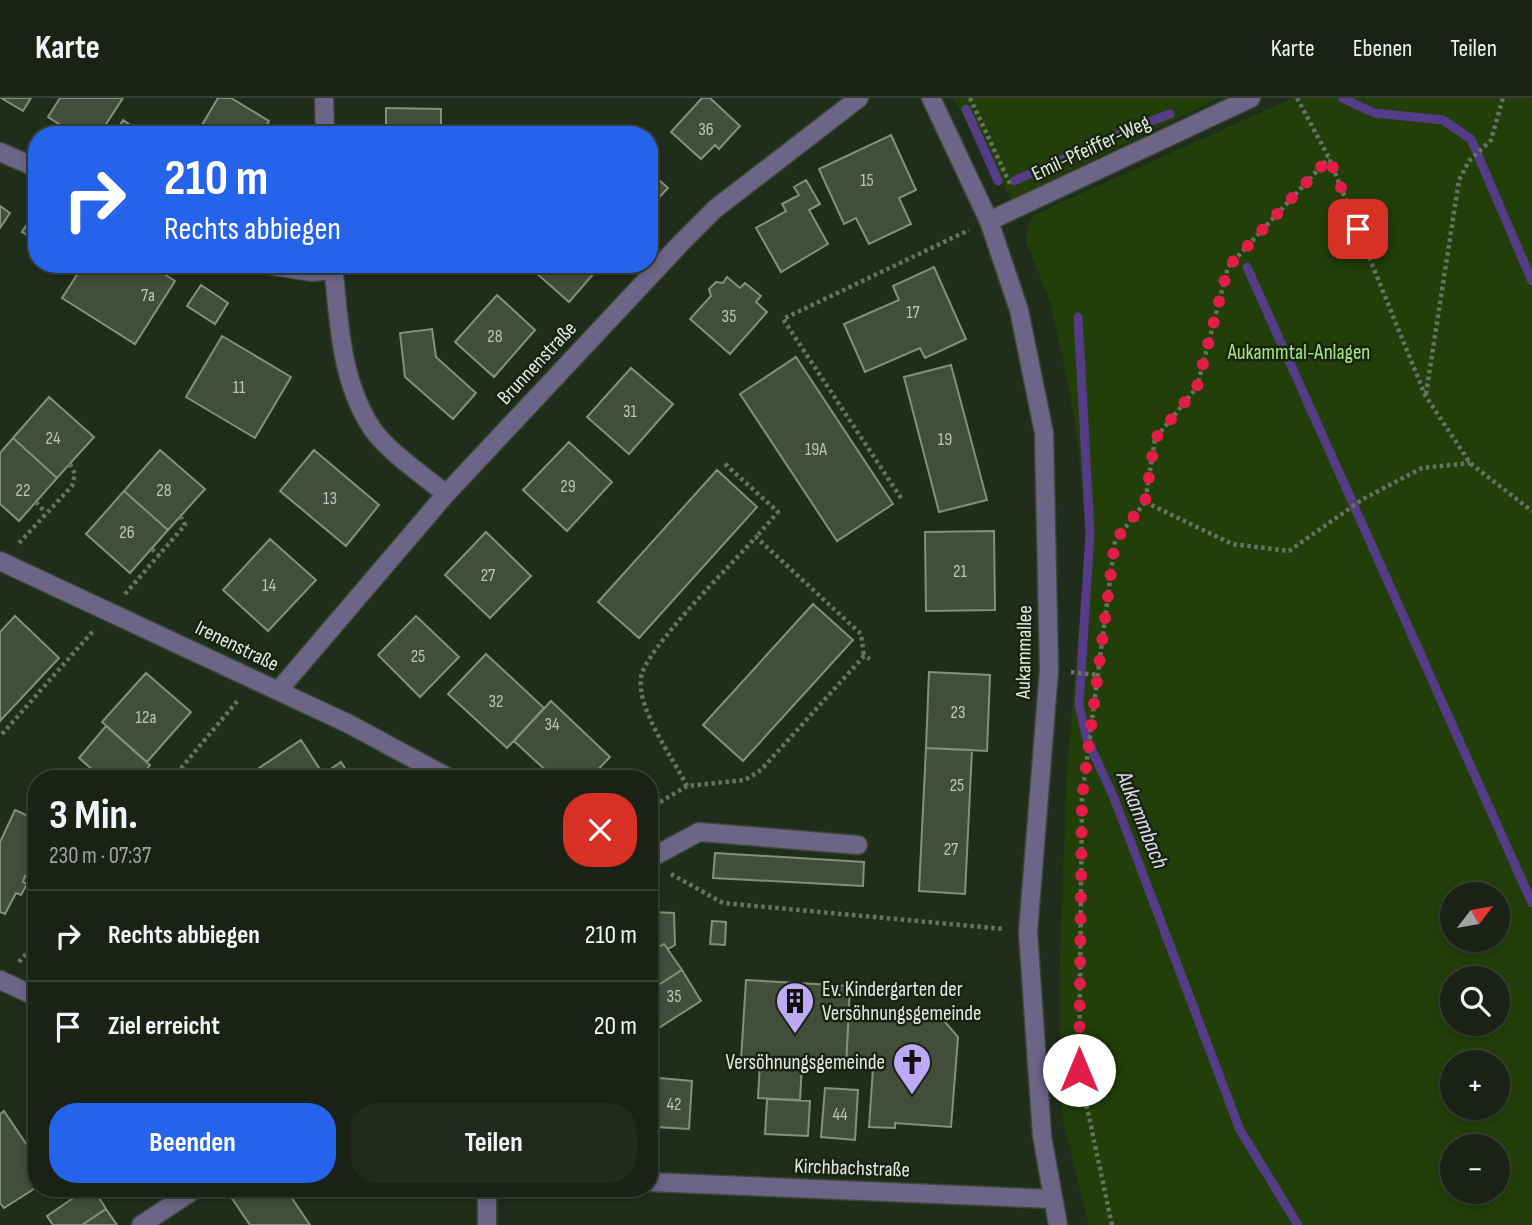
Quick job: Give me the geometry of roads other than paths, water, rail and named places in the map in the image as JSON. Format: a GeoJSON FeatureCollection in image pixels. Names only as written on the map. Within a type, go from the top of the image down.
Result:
{"type":"FeatureCollection","features":[{"type":"Feature","properties":{"kind":"street"},"geometry":{"type":"LineString","coordinates":[[324,98],[325,126]]}},
{"type":"Feature","properties":{"kind":"street","name":"Brunnenstraße"},"geometry":{"type":"LineString","coordinates":[[658,269],[715,209],[859,98]]}},
{"type":"Feature","properties":{"kind":"street","name":"Aukammallee"},"geometry":{"type":"LineString","coordinates":[[931,98],[989,220],[1019,310],[1044,433],[1049,670],[1028,932],[1036,1072],[1052,1199],[1058,1225]]}},
{"type":"Feature","properties":{"kind":"street","name":"Emil-Pfeiffer-Weg"},"geometry":{"type":"LineString","coordinates":[[989,220],[1251,98]]}},
{"type":"Feature","properties":{"kind":"street"},"geometry":{"type":"LineString","coordinates":[[0,152],[28,164]]}},
{"type":"Feature","properties":{"kind":"street"},"geometry":{"type":"LineString","coordinates":[[335,273],[342,355],[360,407],[375,432],[446,494]]}},
{"type":"Feature","properties":{"kind":"street","name":"Brunnenstraße"},"geometry":{"type":"LineString","coordinates":[[278,691],[446,494],[655,273]]}},
{"type":"Feature","properties":{"kind":"street","name":"Irenenstraße"},"geometry":{"type":"LineString","coordinates":[[1,561],[349,724],[433,770]]}},
{"type":"Feature","properties":{"kind":"street"},"geometry":{"type":"LineString","coordinates":[[658,861],[699,832],[858,845]]}},
{"type":"Feature","properties":{"kind":"street"},"geometry":{"type":"LineString","coordinates":[[1,982],[28,994]]}},
{"type":"Feature","properties":{"kind":"street","name":"Kirchbachstraße"},"geometry":{"type":"LineString","coordinates":[[658,1182],[1052,1199]]}},
{"type":"Feature","properties":{"kind":"street"},"geometry":{"type":"LineString","coordinates":[[141,1225],[183,1197]]}},
{"type":"Feature","properties":{"kind":"street"},"geometry":{"type":"LineString","coordinates":[[487,1197],[487,1225]]}},
{"type":"Feature","properties":{"kind":"waterway","name":"Aukammbach"},"geometry":{"type":"LineString","coordinates":[[1342,98],[1374,113],[1443,120],[1471,139],[1532,281]]}},
{"type":"Feature","properties":{"kind":"waterway","name":"Aukammbach"},"geometry":{"type":"LineString","coordinates":[[966,109],[998,181]]}},
{"type":"Feature","properties":{"kind":"waterway","name":"Aukammbach"},"geometry":{"type":"LineString","coordinates":[[1014,181],[1132,128],[1170,114]]}},
{"type":"Feature","properties":{"kind":"waterway","name":"Aukammbach"},"geometry":{"type":"LineString","coordinates":[[1247,267],[1532,903]]}},
{"type":"Feature","properties":{"kind":"waterway","name":"Aukammbach"},"geometry":{"type":"LineString","coordinates":[[1078,317],[1090,533],[1079,705],[1087,739],[1114,798],[1240,1130],[1298,1225]]}},
{"type":"Feature","properties":{"kind":"place","name":"Ev. Kindergarten der Versöhnungsgemeinde"},"geometry":{"type":"Point","coordinates":[795,1035]}},
{"type":"Feature","properties":{"kind":"place","name":"Versöhnungsgemeinde"},"geometry":{"type":"Point","coordinates":[912,1096]}},
{"type":"Feature","properties":{"kind":"park label","name":"Aukammtal-Anlagen"},"geometry":{"type":"Point","coordinates":[1299,352]}}]}
